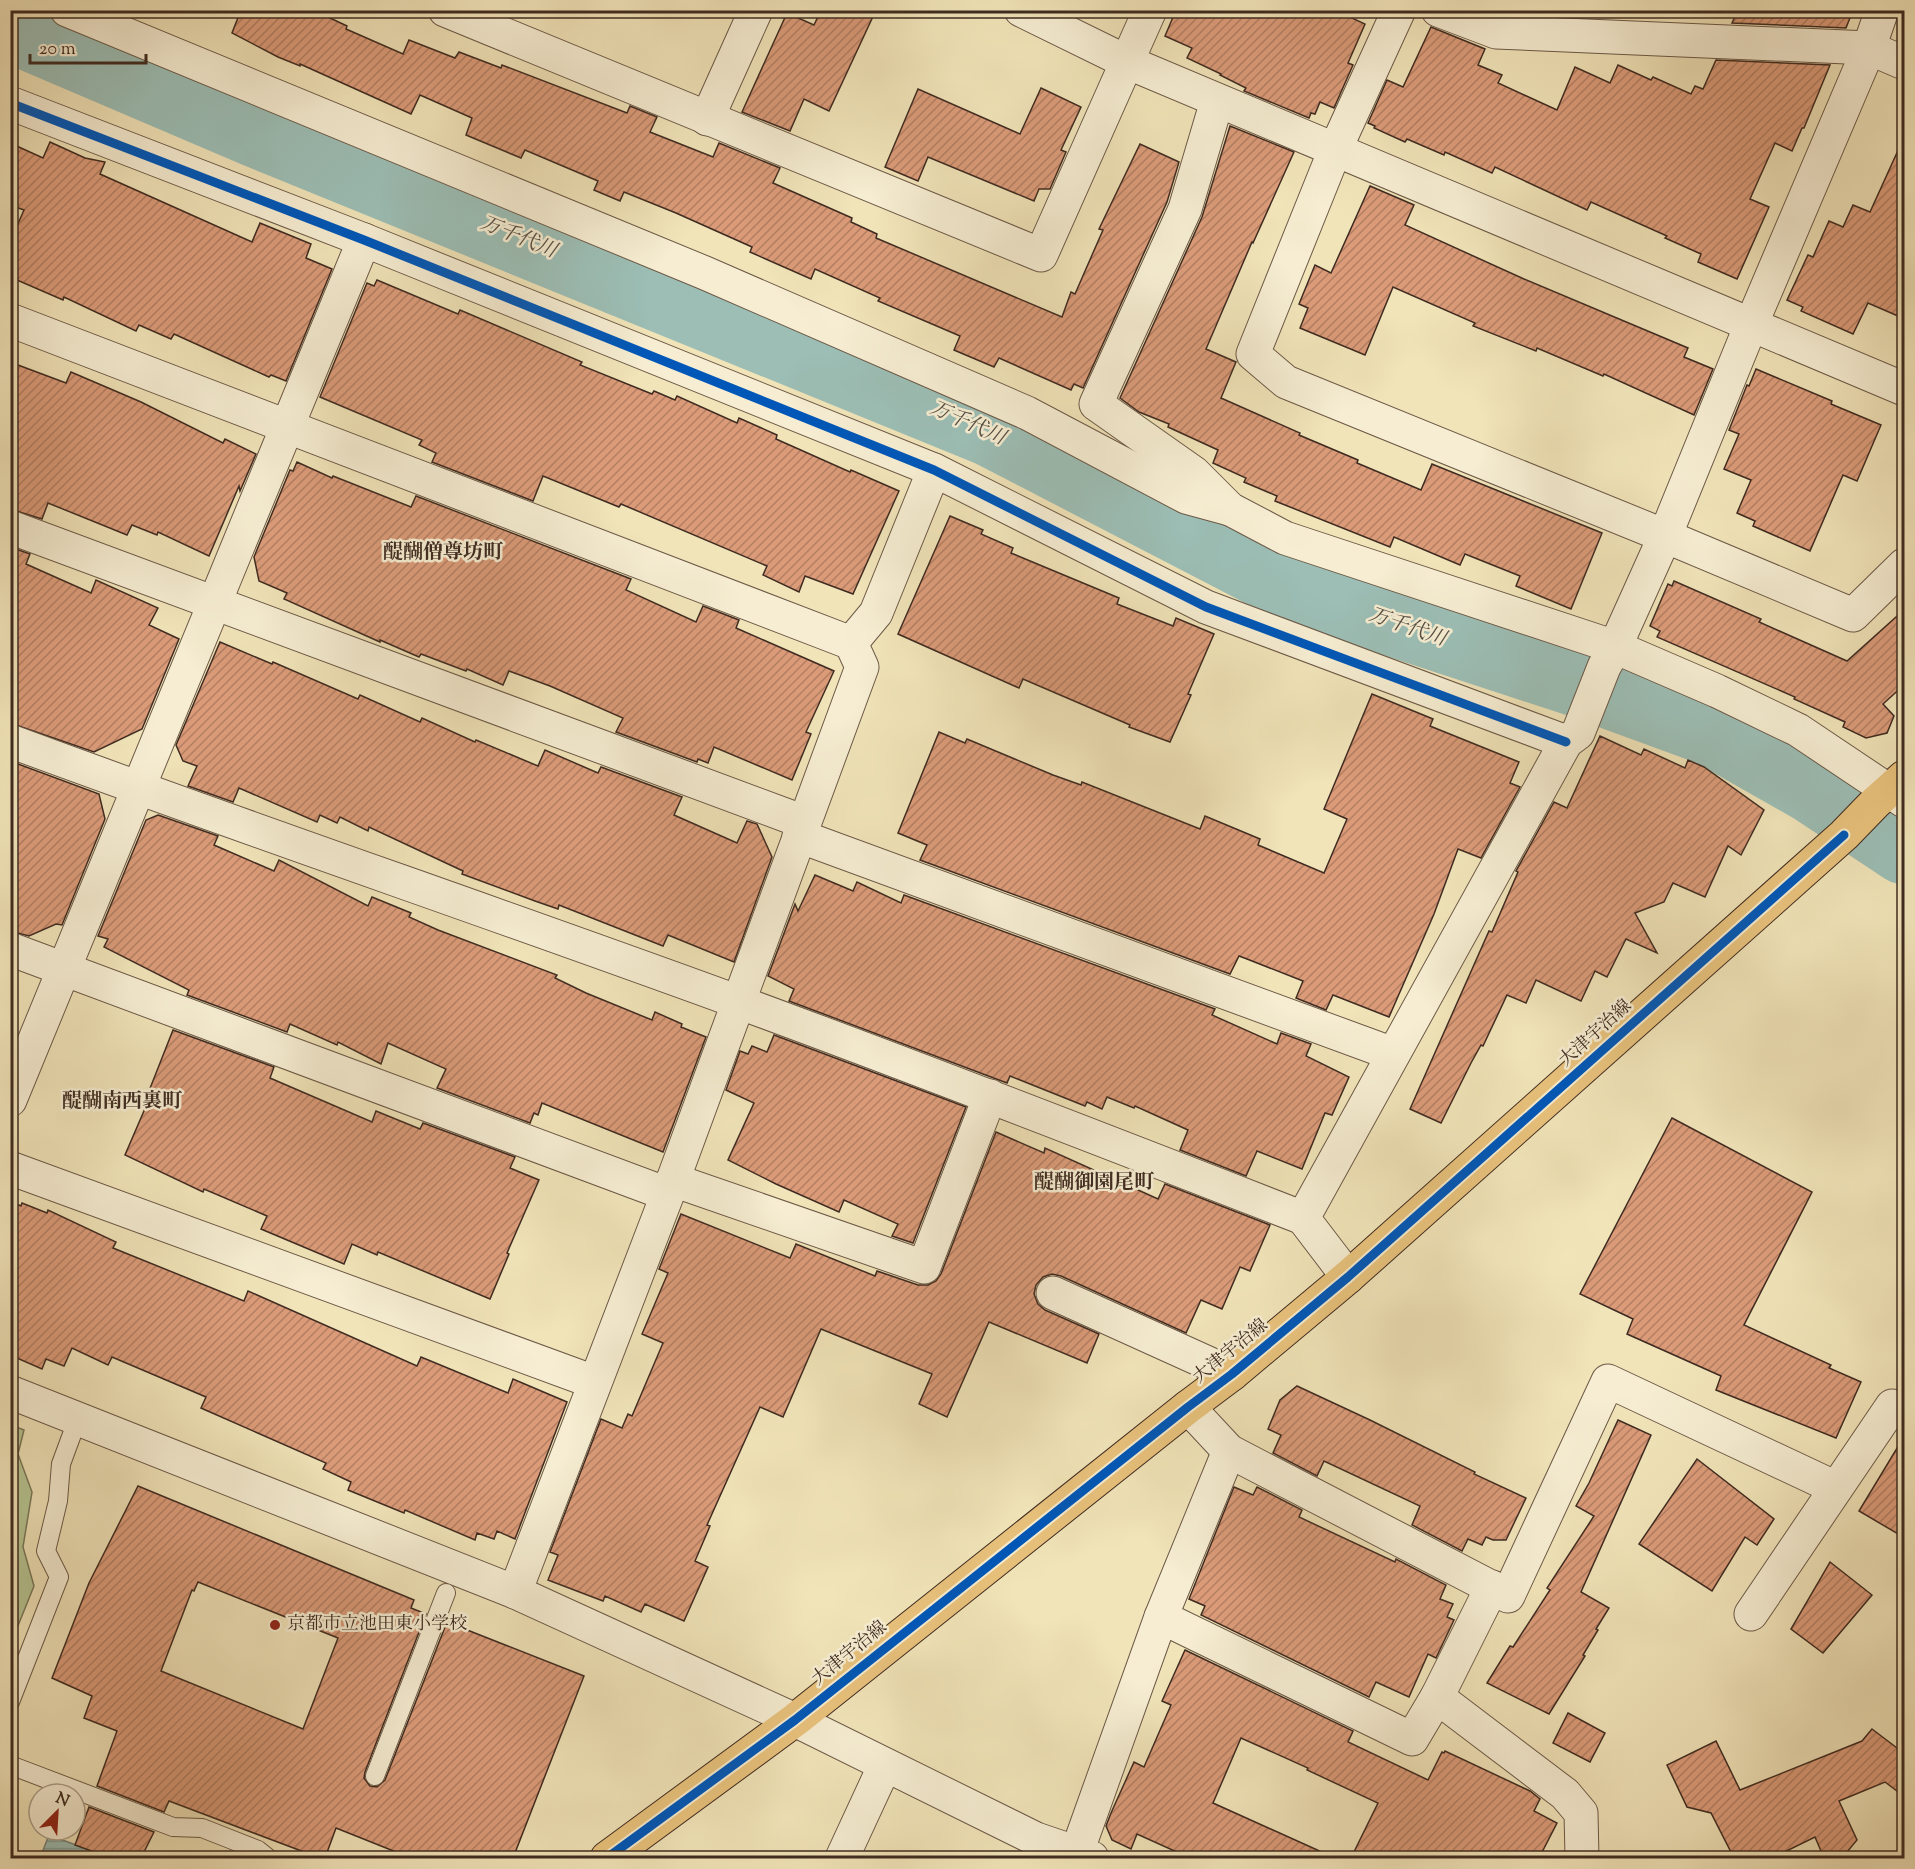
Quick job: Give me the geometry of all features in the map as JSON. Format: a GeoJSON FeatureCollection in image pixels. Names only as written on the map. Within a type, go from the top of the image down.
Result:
{"type":"FeatureCollection","features":[{"type":"Feature","properties":{"kind":"main road","name":"大津宇治線"},"geometry":{"type":"LineString","coordinates":[[607,1858],[795,1720],[1232,1374],[1348,1277],[1893,793]]}},
{"type":"Feature","properties":{"kind":"street"},"geometry":{"type":"LineString","coordinates":[[67,10],[705,273],[1027,413],[1186,497],[1230,509],[1285,538],[1609,657],[1717,691],[1798,730],[1893,793]]}},
{"type":"Feature","properties":{"kind":"street"},"geometry":{"type":"LineString","coordinates":[[445,10],[1041,255],[1150,10]]}},
{"type":"Feature","properties":{"kind":"street"},"geometry":{"type":"LineString","coordinates":[[707,119],[756,10]]}},
{"type":"Feature","properties":{"kind":"street"},"geometry":{"type":"LineString","coordinates":[[1022,10],[1127,62],[1217,101],[1905,389]]}},
{"type":"Feature","properties":{"kind":"street"},"geometry":{"type":"LineString","coordinates":[[1399,10],[1335,150],[1253,354],[1286,382],[1853,615],[1905,565]]}},
{"type":"Feature","properties":{"kind":"street"},"geometry":{"type":"LineString","coordinates":[[1438,10],[1496,32],[1869,48],[1905,63]]}},
{"type":"Feature","properties":{"kind":"street"},"geometry":{"type":"LineString","coordinates":[[1304,1218],[1393,1054],[1572,738],[1665,536],[1751,325],[1869,48],[1882,10]]}},
{"type":"Feature","properties":{"kind":"street"},"geometry":{"type":"LineString","coordinates":[[1217,101],[1185,209],[1096,404],[1194,473],[1230,509]]}},
{"type":"Feature","properties":{"kind":"street"},"geometry":{"type":"LineString","coordinates":[[10,103],[364,240],[934,470],[1206,607],[1572,738]]}},
{"type":"Feature","properties":{"kind":"street"},"geometry":{"type":"LineString","coordinates":[[10,1100],[364,240]]}},
{"type":"Feature","properties":{"kind":"street"},"geometry":{"type":"LineString","coordinates":[[10,320],[851,643],[862,667],[670,1187],[515,1592]]}},
{"type":"Feature","properties":{"kind":"street"},"geometry":{"type":"LineString","coordinates":[[851,643],[876,613],[934,470]]}},
{"type":"Feature","properties":{"kind":"street"},"geometry":{"type":"LineString","coordinates":[[10,527],[215,603],[1393,1054]]}},
{"type":"Feature","properties":{"kind":"street"},"geometry":{"type":"LineString","coordinates":[[10,741],[738,1002],[990,1096],[1304,1218],[1348,1277]]}},
{"type":"Feature","properties":{"kind":"street"},"geometry":{"type":"LineString","coordinates":[[10,949],[670,1187],[924,1267],[990,1096]]}},
{"type":"Feature","properties":{"kind":"street"},"geometry":{"type":"LineString","coordinates":[[10,1168],[594,1382]]}},
{"type":"Feature","properties":{"kind":"street"},"geometry":{"type":"LineString","coordinates":[[1053,1293],[1232,1374]]}},
{"type":"Feature","properties":{"kind":"street"},"geometry":{"type":"LineString","coordinates":[[1188,1407],[1229,1451],[1508,1596],[1608,1381],[1836,1488]]}},
{"type":"Feature","properties":{"kind":"street"},"geometry":{"type":"LineString","coordinates":[[10,1392],[515,1592],[795,1720],[885,1765],[1032,1849],[1084,1855],[1161,1617],[1229,1451]]}},
{"type":"Feature","properties":{"kind":"street"},"geometry":{"type":"LineString","coordinates":[[1751,1614],[1892,1406]]}},
{"type":"Feature","properties":{"kind":"street"},"geometry":{"type":"LineString","coordinates":[[1161,1617],[1412,1739],[1437,1697],[1492,1587]]}},
{"type":"Feature","properties":{"kind":"street"},"geometry":{"type":"LineString","coordinates":[[1437,1697],[1565,1794],[1581,1813],[1582,1858]]}},
{"type":"Feature","properties":{"kind":"street"},"geometry":{"type":"LineString","coordinates":[[842,1858],[885,1765]]}},
{"type":"Feature","properties":{"kind":"lane"},"geometry":{"type":"LineString","coordinates":[[10,1702],[58,1577],[46,1551],[58,1501],[61,1464],[78,1418]]}},
{"type":"Feature","properties":{"kind":"lane"},"geometry":{"type":"LineString","coordinates":[[375,1776],[446,1593]]}},
{"type":"Feature","properties":{"kind":"lane"},"geometry":{"type":"LineString","coordinates":[[10,1765],[172,1827],[202,1828],[258,1850],[268,1858]]}},
{"type":"Feature","properties":{"kind":"green space"},"geometry":{"type":"Polygon","coordinates":[[[11,1425],[24,1430],[18,1454],[32,1492],[23,1547],[34,1586],[11,1643],[11,1425]]]}},
{"type":"Feature","properties":{"kind":"water"},"geometry":{"type":"Polygon","coordinates":[[[11,30],[256,133],[11,37],[11,30]]]}},
{"type":"Feature","properties":{"kind":"water"},"geometry":{"type":"Polygon","coordinates":[[[46,1842],[68,1842],[111,1858],[40,1858],[46,1842]]]}},
{"type":"Feature","properties":{"kind":"building"},"geometry":{"type":"Polygon","coordinates":[[[241,10],[309,10],[403,54],[409,40],[455,58],[459,52],[501,68],[502,65],[627,113],[630,106],[657,117],[650,132],[713,157],[719,143],[780,168],[773,183],[852,218],[851,222],[877,234],[876,238],[1062,317],[1071,292],[1075,294],[1103,230],[1099,229],[1140,144],[1179,162],[1167,202],[1083,388],[1074,384],[1071,390],[999,358],[994,367],[954,350],[960,336],[878,301],[880,298],[815,269],[811,279],[750,252],[752,247],[676,213],[624,192],[620,201],[594,190],[598,181],[525,150],[521,158],[466,135],[472,118],[420,95],[411,114],[300,64],[300,66],[278,57],[232,33],[241,10]]]}},
{"type":"Feature","properties":{"kind":"building"},"geometry":{"type":"Polygon","coordinates":[[[821,10],[876,10],[829,111],[804,99],[790,131],[742,112],[787,13],[814,25],[821,10]]]}},
{"type":"Feature","properties":{"kind":"building"},"geometry":{"type":"Polygon","coordinates":[[[1176,10],[1335,10],[1365,24],[1348,63],[1353,65],[1334,108],[1320,102],[1315,114],[1311,113],[1309,118],[1244,91],[1246,88],[1187,58],[1192,48],[1165,36],[1176,10]]]}},
{"type":"Feature","properties":{"kind":"building"},"geometry":{"type":"Polygon","coordinates":[[[1738,10],[1853,10],[1846,28],[1732,23],[1738,10]]]}},
{"type":"Feature","properties":{"kind":"building"},"geometry":{"type":"Polygon","coordinates":[[[1431,27],[1485,49],[1478,65],[1502,75],[1498,83],[1557,110],[1575,67],[1610,83],[1618,65],[1691,94],[1695,86],[1703,89],[1716,60],[1830,65],[1792,151],[1775,143],[1750,199],[1769,207],[1737,279],[1698,262],[1701,254],[1665,238],[1667,236],[1591,202],[1587,210],[1495,167],[1492,173],[1445,152],[1444,155],[1407,139],[1405,142],[1374,128],[1375,126],[1368,123],[1387,80],[1403,87],[1431,27]]]}},
{"type":"Feature","properties":{"kind":"building"},"geometry":{"type":"Polygon","coordinates":[[[1041,88],[1081,107],[1061,150],[1066,152],[1050,189],[1039,189],[1034,201],[928,157],[918,181],[885,167],[918,89],[1020,134],[1041,88]]]}},
{"type":"Feature","properties":{"kind":"building"},"geometry":{"type":"Polygon","coordinates":[[[1230,126],[1294,152],[1206,349],[1236,362],[1221,398],[1358,460],[1357,463],[1421,490],[1432,464],[1602,533],[1571,609],[1516,586],[1520,576],[1465,554],[1460,565],[1394,537],[1390,547],[1275,501],[1277,496],[1244,482],[1246,478],[1213,463],[1218,450],[1168,427],[1169,424],[1139,412],[1120,398],[1202,217],[1230,126]]]}},
{"type":"Feature","properties":{"kind":"building"},"geometry":{"type":"Polygon","coordinates":[[[1905,135],[1905,319],[1868,303],[1853,334],[1801,311],[1803,307],[1787,300],[1808,255],[1813,257],[1829,221],[1843,227],[1853,205],[1870,212],[1905,135]]]}},
{"type":"Feature","properties":{"kind":"building"},"geometry":{"type":"Polygon","coordinates":[[[50,142],[85,158],[105,162],[100,174],[252,242],[260,223],[311,244],[306,258],[332,269],[286,381],[271,375],[269,377],[174,334],[171,339],[139,325],[136,331],[64,297],[63,300],[10,277],[10,242],[24,210],[10,205],[10,143],[43,158],[50,142]]]}},
{"type":"Feature","properties":{"kind":"building"},"geometry":{"type":"Polygon","coordinates":[[[1370,186],[1414,205],[1405,225],[1524,279],[1688,348],[1684,357],[1713,369],[1694,415],[1604,374],[1603,376],[1537,348],[1536,351],[1473,326],[1475,323],[1393,287],[1365,355],[1300,328],[1308,308],[1299,304],[1315,265],[1331,273],[1370,186]]]}},
{"type":"Feature","properties":{"kind":"building"},"geometry":{"type":"Polygon","coordinates":[[[377,280],[458,314],[460,310],[582,362],[580,365],[652,394],[654,391],[675,400],[677,396],[737,423],[739,418],[777,435],[776,439],[899,491],[853,594],[805,576],[799,592],[763,575],[767,566],[621,504],[619,507],[543,476],[533,501],[432,462],[436,453],[419,445],[422,440],[320,397],[367,283],[374,286],[377,280]]]}},
{"type":"Feature","properties":{"kind":"building"},"geometry":{"type":"Polygon","coordinates":[[[10,362],[66,383],[71,372],[141,402],[223,443],[225,439],[256,454],[240,491],[239,486],[209,556],[158,532],[157,535],[132,525],[127,535],[48,503],[42,519],[10,509],[10,362]]]}},
{"type":"Feature","properties":{"kind":"building"},"geometry":{"type":"Polygon","coordinates":[[[1756,369],[1832,401],[1831,404],[1881,425],[1857,481],[1843,475],[1810,551],[1753,526],[1755,521],[1737,513],[1751,480],[1724,469],[1739,434],[1729,430],[1756,369]]]}},
{"type":"Feature","properties":{"kind":"building"},"geometry":{"type":"Polygon","coordinates":[[[297,462],[332,478],[333,476],[411,507],[416,496],[631,579],[626,590],[696,622],[703,606],[739,620],[736,628],[834,671],[806,732],[811,734],[792,780],[714,747],[708,763],[698,759],[697,762],[616,732],[623,718],[550,686],[509,671],[503,685],[467,669],[466,671],[421,654],[419,657],[380,640],[380,642],[284,599],[287,593],[259,581],[254,557],[290,470],[293,471],[297,462]]]}},
{"type":"Feature","properties":{"kind":"building"},"geometry":{"type":"Polygon","coordinates":[[[950,516],[983,530],[981,534],[1013,548],[1011,553],[1119,598],[1117,604],[1173,626],[1176,618],[1214,634],[1170,742],[1129,727],[1130,725],[1023,679],[1019,688],[898,634],[950,516]]]}},
{"type":"Feature","properties":{"kind":"building"},"geometry":{"type":"Polygon","coordinates":[[[10,547],[30,554],[26,564],[91,593],[96,580],[158,608],[149,625],[179,639],[142,729],[94,752],[10,723],[10,547]]]}},
{"type":"Feature","properties":{"kind":"building"},"geometry":{"type":"Polygon","coordinates":[[[1674,581],[1761,619],[1759,622],[1847,661],[1905,609],[1904,685],[1883,704],[1894,716],[1887,733],[1866,738],[1843,727],[1845,722],[1794,699],[1795,697],[1657,637],[1660,631],[1650,626],[1668,584],[1672,586],[1674,581]]]}},
{"type":"Feature","properties":{"kind":"building"},"geometry":{"type":"Polygon","coordinates":[[[220,642],[358,699],[360,695],[420,722],[422,718],[475,742],[476,740],[538,766],[545,750],[598,773],[601,767],[682,797],[674,815],[737,843],[747,821],[757,824],[772,857],[734,962],[668,935],[663,946],[559,905],[558,909],[535,901],[462,874],[463,871],[369,827],[368,831],[340,817],[337,823],[320,815],[317,822],[239,788],[233,802],[188,786],[197,766],[183,761],[176,745],[220,642]]]}},
{"type":"Feature","properties":{"kind":"building"},"geometry":{"type":"Polygon","coordinates":[[[1372,694],[1433,719],[1430,726],[1519,762],[1510,783],[1520,787],[1481,858],[1458,849],[1434,914],[1389,1017],[1333,995],[1326,1010],[1296,998],[1303,981],[1239,956],[1230,974],[920,860],[927,845],[898,833],[939,732],[965,743],[967,739],[1053,775],[1081,785],[1082,782],[1200,829],[1205,816],[1260,839],[1258,845],[1324,873],[1347,819],[1324,809],[1372,694]]]}},
{"type":"Feature","properties":{"kind":"building"},"geometry":{"type":"Polygon","coordinates":[[[1600,736],[1641,755],[1644,749],[1685,768],[1688,760],[1704,767],[1764,810],[1741,855],[1728,846],[1705,897],[1673,883],[1664,902],[1635,913],[1657,953],[1626,939],[1607,977],[1595,971],[1581,1001],[1536,980],[1526,1003],[1507,995],[1483,1046],[1481,1045],[1471,1063],[1441,1123],[1410,1109],[1489,931],[1492,932],[1518,872],[1516,871],[1554,802],[1567,808],[1600,736]]]}},
{"type":"Feature","properties":{"kind":"building"},"geometry":{"type":"Polygon","coordinates":[[[10,761],[99,794],[105,819],[62,925],[56,924],[29,936],[10,931],[10,761]]]}},
{"type":"Feature","properties":{"kind":"building"},"geometry":{"type":"Polygon","coordinates":[[[158,815],[218,836],[214,845],[274,871],[279,860],[368,906],[372,897],[411,913],[409,917],[438,930],[557,975],[555,978],[586,993],[652,1020],[655,1012],[682,1024],[681,1027],[706,1037],[663,1152],[542,1103],[538,1115],[534,1113],[530,1123],[437,1088],[446,1069],[388,1043],[381,1064],[338,1042],[337,1045],[290,1024],[287,1032],[187,995],[189,990],[104,947],[108,939],[98,936],[146,820],[158,815]]]}},
{"type":"Feature","properties":{"kind":"building"},"geometry":{"type":"Polygon","coordinates":[[[815,875],[853,891],[857,882],[901,903],[904,895],[1215,1009],[1212,1015],[1277,1044],[1281,1033],[1311,1044],[1306,1056],[1349,1077],[1332,1115],[1325,1113],[1302,1169],[1257,1151],[1246,1176],[1180,1150],[1188,1130],[1135,1106],[1134,1108],[1107,1097],[1102,1109],[1087,1102],[1085,1106],[1010,1076],[1007,1083],[789,1001],[794,989],[768,976],[795,904],[798,911],[815,875]]]}},
{"type":"Feature","properties":{"kind":"building"},"geometry":{"type":"Polygon","coordinates":[[[173,1030],[274,1067],[270,1078],[372,1122],[376,1111],[420,1129],[423,1123],[515,1157],[510,1168],[539,1180],[490,1299],[378,1252],[377,1255],[352,1244],[344,1264],[261,1229],[267,1216],[204,1189],[203,1192],[125,1155],[150,1097],[147,1096],[173,1030]]]}},
{"type":"Feature","properties":{"kind":"building"},"geometry":{"type":"Polygon","coordinates":[[[774,1035],[966,1107],[913,1243],[892,1236],[898,1224],[844,1200],[839,1212],[728,1160],[754,1103],[726,1090],[740,1051],[748,1054],[752,1046],[767,1052],[774,1035]]]}},
{"type":"Feature","properties":{"kind":"building"},"geometry":{"type":"Polygon","coordinates":[[[1672,1118],[1812,1192],[1744,1325],[1831,1365],[1829,1368],[1861,1382],[1836,1438],[1716,1390],[1721,1376],[1627,1334],[1633,1319],[1580,1294],[1672,1118]]]}},
{"type":"Feature","properties":{"kind":"building"},"geometry":{"type":"Polygon","coordinates":[[[996,1132],[1044,1153],[1045,1148],[1158,1199],[1165,1184],[1270,1225],[1250,1271],[1240,1267],[1222,1309],[1201,1300],[1186,1333],[1061,1276],[1052,1274],[1043,1277],[1036,1285],[1034,1294],[1038,1304],[1045,1310],[1099,1334],[1087,1363],[989,1322],[947,1417],[919,1404],[932,1374],[821,1329],[783,1417],[760,1407],[707,1525],[710,1526],[695,1561],[708,1567],[684,1621],[645,1604],[641,1612],[605,1596],[603,1601],[548,1580],[558,1555],[550,1552],[601,1419],[622,1428],[628,1414],[632,1416],[663,1343],[642,1334],[668,1273],[659,1269],[681,1214],[790,1258],[796,1244],[875,1276],[877,1271],[918,1285],[928,1285],[936,1281],[941,1274],[996,1132]]]}},
{"type":"Feature","properties":{"kind":"building"},"geometry":{"type":"Polygon","coordinates":[[[10,1201],[47,1213],[48,1210],[116,1242],[113,1248],[244,1301],[248,1291],[417,1366],[421,1357],[508,1393],[513,1379],[567,1402],[515,1539],[497,1531],[494,1539],[477,1533],[475,1540],[405,1510],[404,1513],[348,1490],[351,1482],[323,1469],[326,1463],[201,1408],[206,1397],[112,1357],[108,1365],[72,1348],[64,1366],[46,1359],[42,1369],[10,1355],[10,1201]]]}},
{"type":"Feature","properties":{"kind":"building"},"geometry":{"type":"Polygon","coordinates":[[[1297,1386],[1526,1498],[1506,1540],[1493,1540],[1486,1537],[1482,1545],[1468,1539],[1462,1551],[1412,1525],[1420,1506],[1324,1461],[1317,1476],[1273,1453],[1281,1435],[1268,1429],[1280,1400],[1297,1386]]]}},
{"type":"Feature","properties":{"kind":"building"},"geometry":{"type":"Polygon","coordinates":[[[1618,1420],[1651,1435],[1581,1592],[1609,1608],[1583,1655],[1585,1656],[1549,1714],[1487,1683],[1550,1590],[1547,1588],[1594,1516],[1576,1506],[1618,1420]]]}},
{"type":"Feature","properties":{"kind":"building"},"geometry":{"type":"Polygon","coordinates":[[[1905,1435],[1905,1538],[1859,1511],[1905,1435]]]}},
{"type":"Feature","properties":{"kind":"building"},"geometry":{"type":"Polygon","coordinates":[[[1697,1459],[1774,1519],[1757,1545],[1745,1537],[1712,1591],[1639,1544],[1697,1459]]]}},
{"type":"Feature","properties":{"kind":"building"},"geometry":{"type":"Polygon","coordinates":[[[138,1486],[414,1600],[411,1608],[426,1614],[365,1772],[364,1778],[370,1786],[377,1787],[385,1780],[447,1622],[584,1676],[513,1858],[411,1858],[336,1828],[325,1858],[320,1858],[169,1801],[164,1812],[97,1786],[117,1731],[84,1718],[92,1696],[52,1678],[89,1583],[138,1486]],[[198,1582],[194,1591],[192,1590],[161,1671],[303,1729],[338,1638],[198,1582]]]}},
{"type":"Feature","properties":{"kind":"building"},"geometry":{"type":"Polygon","coordinates":[[[1234,1487],[1253,1495],[1257,1487],[1302,1510],[1299,1517],[1395,1562],[1396,1559],[1446,1585],[1440,1599],[1453,1604],[1447,1617],[1454,1620],[1436,1658],[1428,1654],[1409,1697],[1376,1682],[1369,1697],[1201,1615],[1205,1606],[1189,1599],[1234,1487]]]}},
{"type":"Feature","properties":{"kind":"building"},"geometry":{"type":"Polygon","coordinates":[[[1830,1562],[1872,1595],[1823,1653],[1791,1629],[1830,1562]]]}},
{"type":"Feature","properties":{"kind":"building"},"geometry":{"type":"Polygon","coordinates":[[[1185,1650],[1353,1731],[1348,1742],[1428,1780],[1442,1752],[1445,1751],[1530,1791],[1540,1799],[1534,1811],[1557,1823],[1539,1858],[1351,1858],[1378,1803],[1241,1738],[1213,1803],[1335,1858],[1190,1858],[1137,1834],[1131,1849],[1112,1840],[1106,1826],[1134,1762],[1144,1767],[1171,1705],[1162,1701],[1185,1650]]]}},
{"type":"Feature","properties":{"kind":"building"},"geometry":{"type":"Polygon","coordinates":[[[1568,1713],[1605,1733],[1590,1762],[1553,1743],[1568,1713]]]}},
{"type":"Feature","properties":{"kind":"building"},"geometry":{"type":"Polygon","coordinates":[[[1872,1729],[1905,1754],[1905,1797],[1885,1782],[1839,1801],[1857,1840],[1842,1858],[1824,1858],[1815,1837],[1772,1858],[1734,1858],[1711,1813],[1687,1807],[1667,1765],[1716,1741],[1740,1790],[1862,1741],[1872,1729]]]}},
{"type":"Feature","properties":{"kind":"building"},"geometry":{"type":"Polygon","coordinates":[[[89,1807],[154,1832],[141,1858],[111,1858],[75,1845],[76,1842],[87,1842],[89,1807]]]}},
{"type":"Feature","properties":{"kind":"waterway","name":"万千代川"},"geometry":{"type":"LineString","coordinates":[[10,28],[256,133],[990,432],[1295,590],[1576,682],[1710,731],[1812,789],[1904,850]]}},
{"type":"Feature","properties":{"kind":"cycle path"},"geometry":{"type":"LineString","coordinates":[[10,103],[364,240],[934,470],[1206,607],[1566,742]]}},
{"type":"Feature","properties":{"kind":"cycle path"},"geometry":{"type":"LineString","coordinates":[[607,1858],[795,1720],[1232,1374],[1348,1277],[1844,835]]}},
{"type":"Feature","properties":{"kind":"place","name":"京都市立池田東小学校"},"geometry":{"type":"Point","coordinates":[275,1625]}},
{"type":"Feature","properties":{"kind":"district","name":"醍醐僧尊坊町"},"geometry":{"type":"Point","coordinates":[443,553]}},
{"type":"Feature","properties":{"kind":"district","name":"醍醐南西裏町"},"geometry":{"type":"Point","coordinates":[122,1102]}},
{"type":"Feature","properties":{"kind":"district","name":"醍醐御園尾町"},"geometry":{"type":"Point","coordinates":[1094,1183]}}]}
